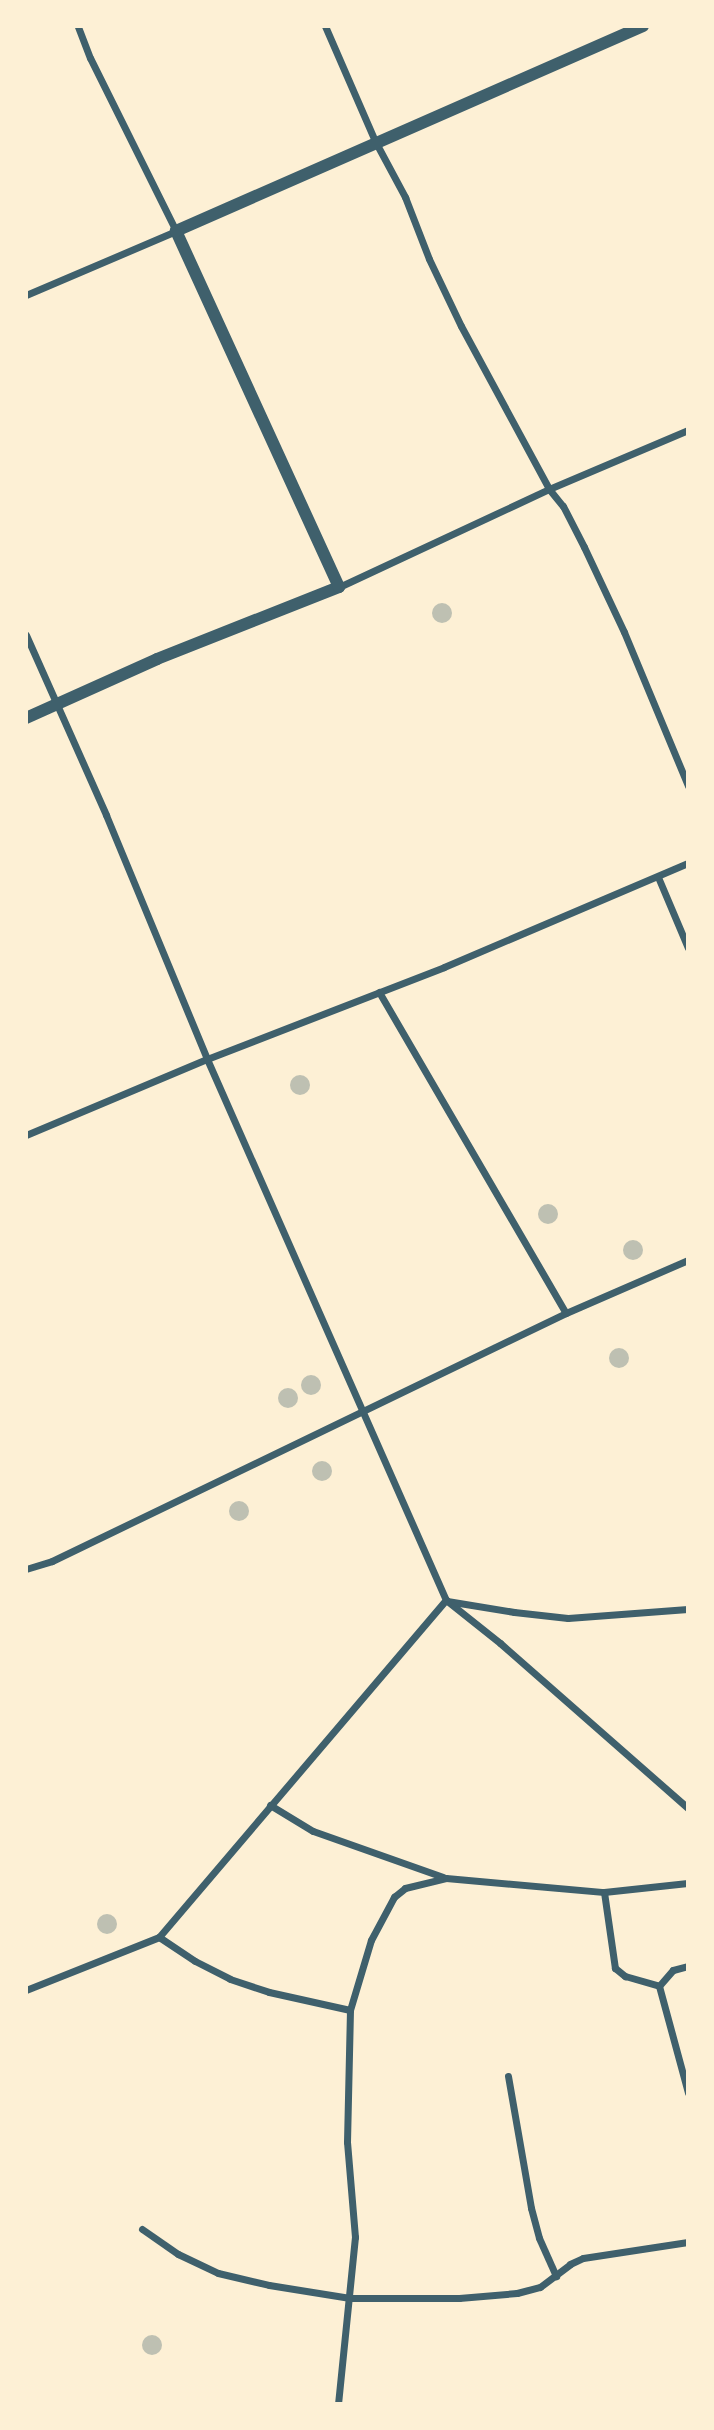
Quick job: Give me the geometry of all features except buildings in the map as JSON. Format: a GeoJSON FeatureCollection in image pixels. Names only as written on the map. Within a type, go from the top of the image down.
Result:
{"type":"FeatureCollection","features":[{"type":"Feature","properties":{"kind":"street"},"geometry":{"type":"LineString","coordinates":[[79,26],[90,58],[176,230],[340,587]]}},
{"type":"Feature","properties":{"kind":"street"},"geometry":{"type":"LineString","coordinates":[[325,26],[375,141],[405,197],[429,259],[461,326],[548,489],[563,506],[624,632],[688,786]]}},
{"type":"Feature","properties":{"kind":"street"},"geometry":{"type":"LineString","coordinates":[[26,295],[643,26]]}},
{"type":"Feature","properties":{"kind":"street"},"geometry":{"type":"LineString","coordinates":[[26,718],[196,642],[340,587],[548,489],[688,430]]}},
{"type":"Feature","properties":{"kind":"street"},"geometry":{"type":"LineString","coordinates":[[26,635],[106,815],[207,1059],[446,1600],[500,1643],[688,1808]]}},
{"type":"Feature","properties":{"kind":"street"},"geometry":{"type":"LineString","coordinates":[[26,1135],[688,863]]}},
{"type":"Feature","properties":{"kind":"street"},"geometry":{"type":"LineString","coordinates":[[658,877],[688,948]]}},
{"type":"Feature","properties":{"kind":"street"},"geometry":{"type":"LineString","coordinates":[[379,992],[566,1313]]}},
{"type":"Feature","properties":{"kind":"street"},"geometry":{"type":"LineString","coordinates":[[26,1569],[52,1560],[365,1412],[566,1313],[688,1260]]}},
{"type":"Feature","properties":{"kind":"street"},"geometry":{"type":"LineString","coordinates":[[446,1600],[568,1618],[688,1609]]}},
{"type":"Feature","properties":{"kind":"street"},"geometry":{"type":"LineString","coordinates":[[26,1990],[159,1937],[446,1600]]}},
{"type":"Feature","properties":{"kind":"street"},"geometry":{"type":"LineString","coordinates":[[270,1805],[313,1831],[446,1878],[604,1892],[688,1883]]}},
{"type":"Feature","properties":{"kind":"street"},"geometry":{"type":"LineString","coordinates":[[338,2404],[355,2237],[347,2141],[350,2010],[371,1940],[394,1897],[405,1888],[446,1878]]}},
{"type":"Feature","properties":{"kind":"street"},"geometry":{"type":"LineString","coordinates":[[604,1892],[615,1968],[625,1976],[659,1986]]}},
{"type":"Feature","properties":{"kind":"street"},"geometry":{"type":"LineString","coordinates":[[159,1937],[195,1961],[230,1979],[269,1992],[350,2010]]}},
{"type":"Feature","properties":{"kind":"street"},"geometry":{"type":"LineString","coordinates":[[659,1986],[673,1969],[688,1966]]}},
{"type":"Feature","properties":{"kind":"street"},"geometry":{"type":"LineString","coordinates":[[659,1986],[688,2094]]}},
{"type":"Feature","properties":{"kind":"street"},"geometry":{"type":"LineString","coordinates":[[508,2076],[531,2208],[539,2238],[556,2276]]}},
{"type":"Feature","properties":{"kind":"street"},"geometry":{"type":"LineString","coordinates":[[142,2229],[178,2254],[218,2273],[269,2285],[349,2298],[459,2298],[517,2293],[540,2287],[570,2264],[583,2258],[688,2242]]}}]}
